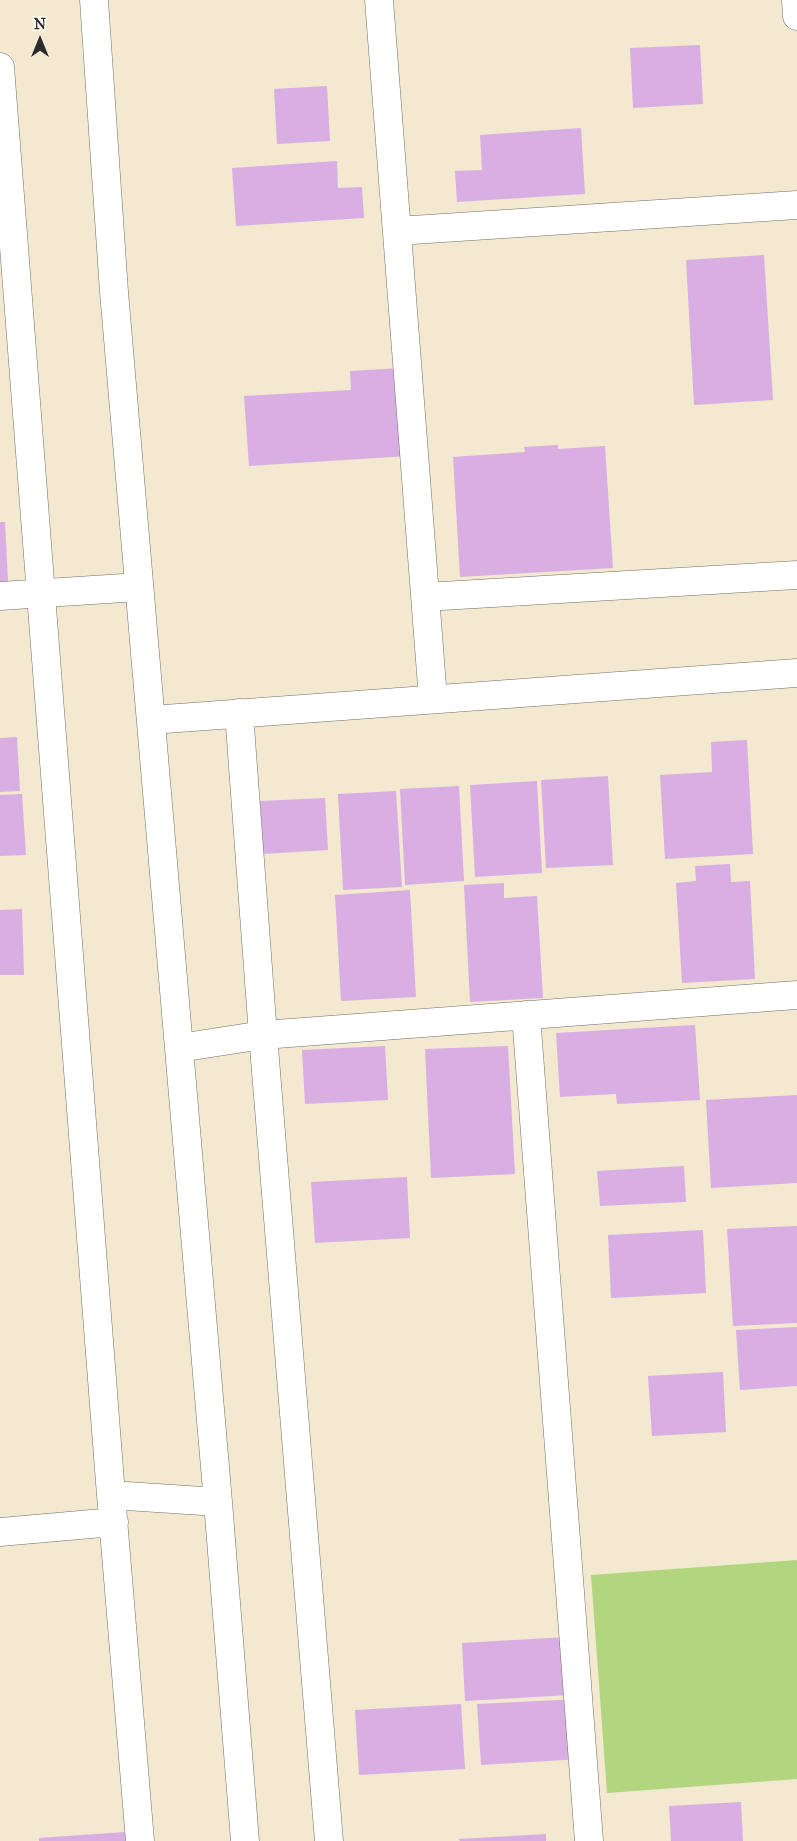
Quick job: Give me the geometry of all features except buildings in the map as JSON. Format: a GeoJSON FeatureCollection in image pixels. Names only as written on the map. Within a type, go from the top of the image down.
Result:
{"type":"FeatureCollection","features":[{"type":"Feature","properties":{"kind":"street"},"geometry":{"type":"LineString","coordinates":[[94,0],[114,292],[218,1502],[245,1841]]}},
{"type":"Feature","properties":{"kind":"street"},"geometry":{"type":"LineString","coordinates":[[379,0],[433,699]]}},
{"type":"Feature","properties":{"kind":"street"},"geometry":{"type":"LineString","coordinates":[[796,0],[797,16]]}},
{"type":"Feature","properties":{"kind":"street"},"geometry":{"type":"LineString","coordinates":[[0,67],[111,1495],[140,1841]]}},
{"type":"Feature","properties":{"kind":"street"},"geometry":{"type":"LineString","coordinates":[[397,231],[797,205]]}},
{"type":"Feature","properties":{"kind":"street"},"geometry":{"type":"LineString","coordinates":[[425,597],[797,575]]}},
{"type":"Feature","properties":{"kind":"street"},"geometry":{"type":"LineString","coordinates":[[0,596],[139,587]]}},
{"type":"Feature","properties":{"kind":"street"},"geometry":{"type":"LineString","coordinates":[[151,720],[797,673]]}},
{"type":"Feature","properties":{"kind":"street"},"geometry":{"type":"LineString","coordinates":[[239,713],[263,1035],[329,1841]]}},
{"type":"Feature","properties":{"kind":"street"},"geometry":{"type":"LineString","coordinates":[[179,1048],[263,1035],[797,995]]}},
{"type":"Feature","properties":{"kind":"street"},"geometry":{"type":"LineString","coordinates":[[526,1015],[589,1841]]}},
{"type":"Feature","properties":{"kind":"street"},"geometry":{"type":"LineString","coordinates":[[111,1495],[218,1502]]}},
{"type":"Feature","properties":{"kind":"street"},"geometry":{"type":"LineString","coordinates":[[0,1532],[114,1522]]}},
{"type":"Feature","properties":{"kind":"green space"},"geometry":{"type":"Polygon","coordinates":[[[797,1560],[797,1779],[607,1793],[591,1575],[797,1560]]]}}]}
